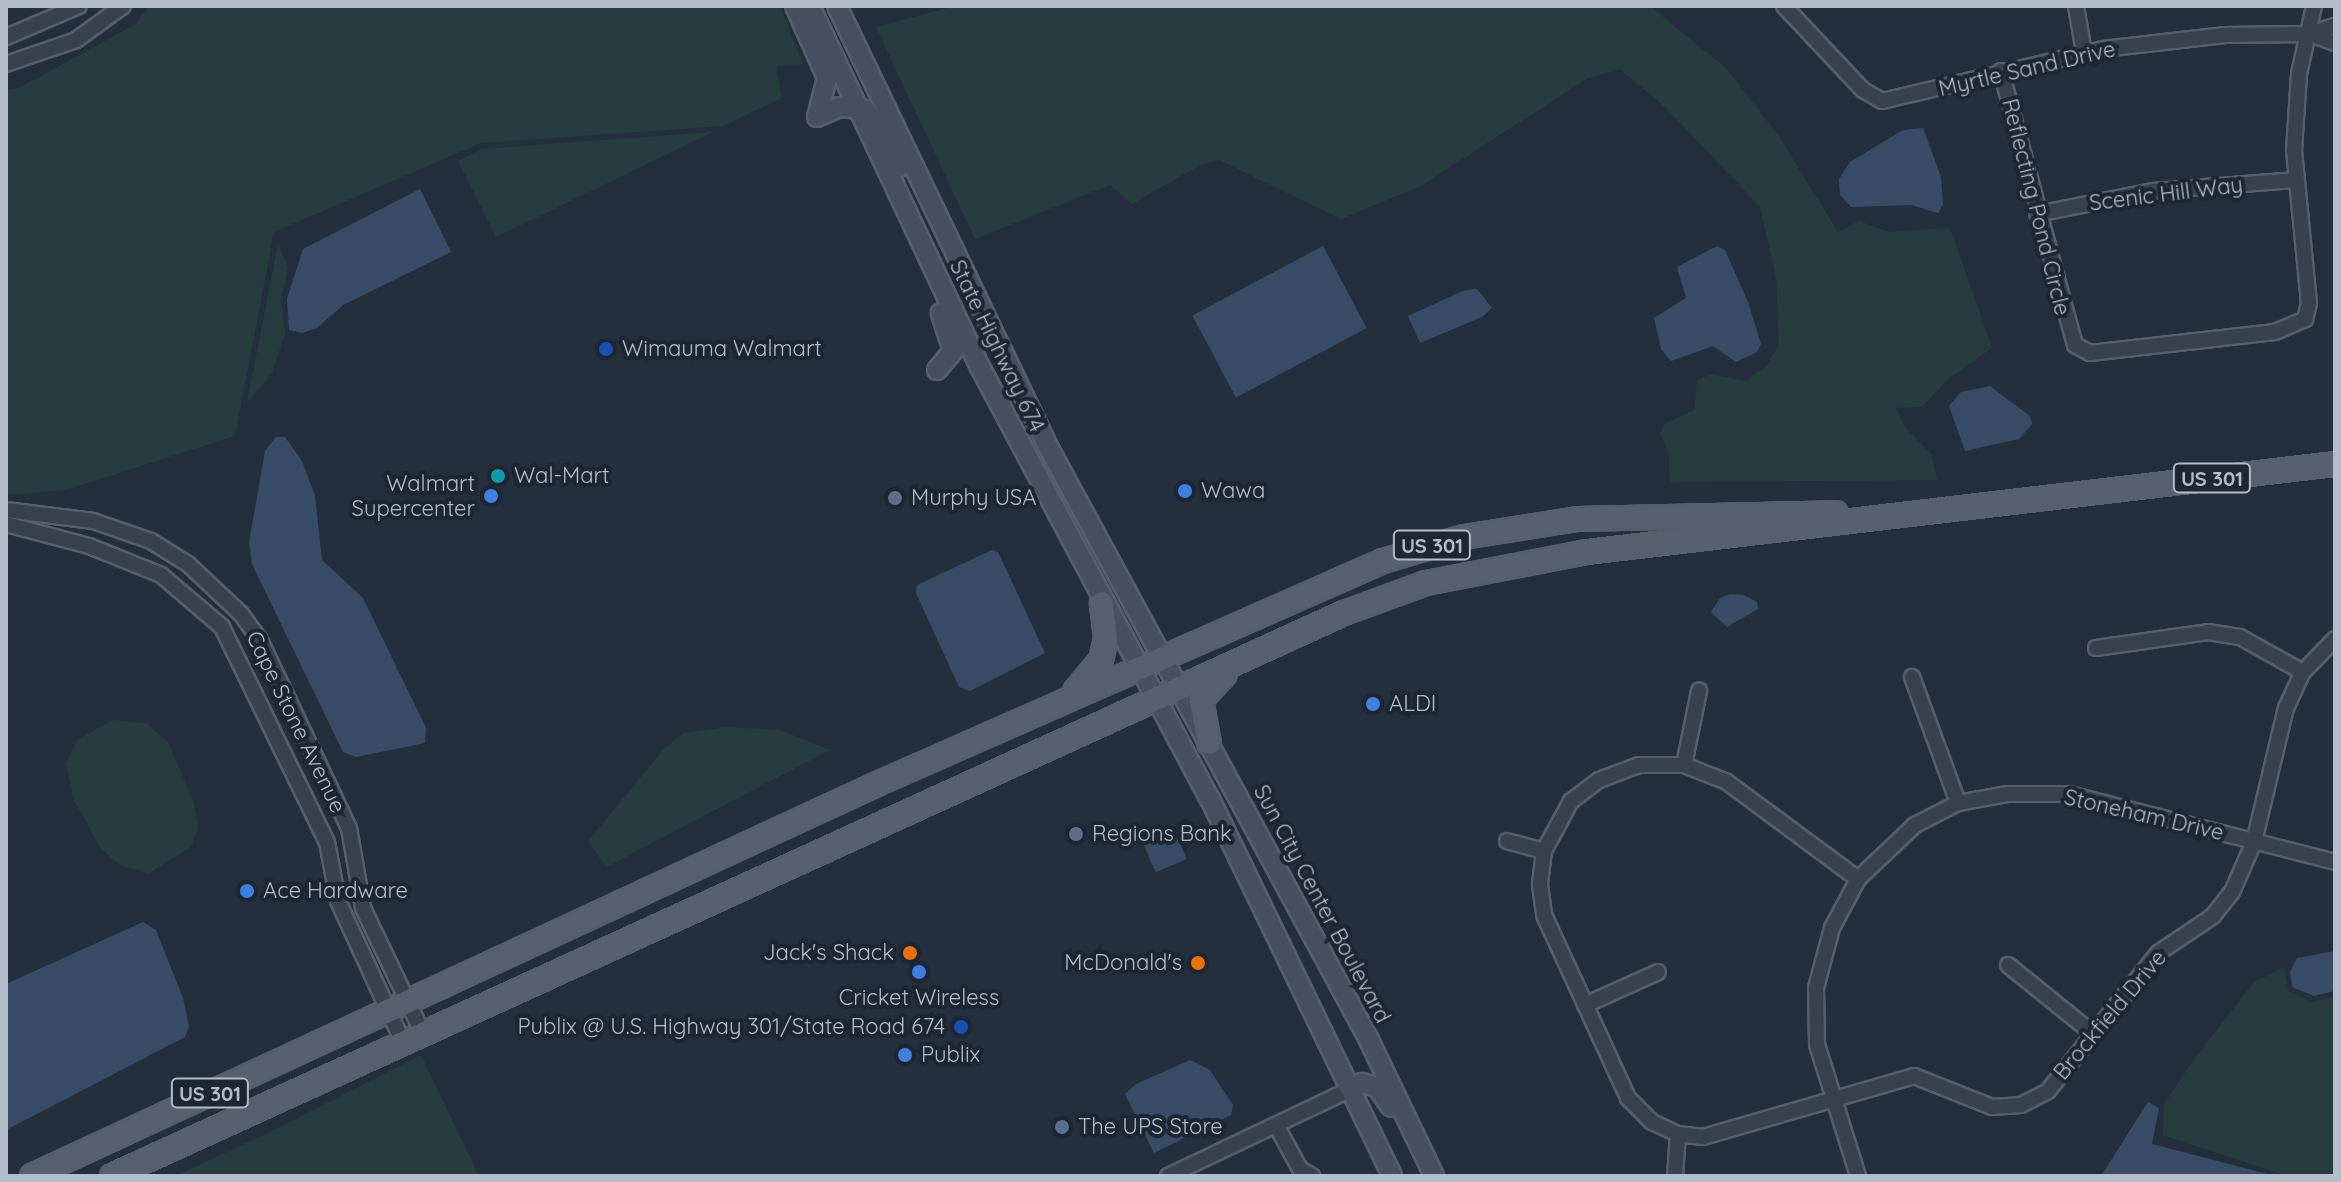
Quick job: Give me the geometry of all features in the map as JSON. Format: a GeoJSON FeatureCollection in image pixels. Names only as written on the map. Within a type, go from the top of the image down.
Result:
{"type":"FeatureCollection","features":[{"type":"Feature","properties":{"kind":"main road"},"geometry":{"type":"LineString","coordinates":[[795,6],[827,78],[817,117]]}},
{"type":"Feature","properties":{"kind":"main road","name":"State Highway 674"},"geometry":{"type":"LineString","coordinates":[[810,6],[983,374],[1155,700]]}},
{"type":"Feature","properties":{"kind":"main road","name":"State Highway 674"},"geometry":{"type":"LineString","coordinates":[[837,6],[973,293],[1161,658]]}},
{"type":"Feature","properties":{"kind":"main road"},"geometry":{"type":"LineString","coordinates":[[817,117],[834,108],[858,108],[871,114],[949,265],[973,293]]}},
{"type":"Feature","properties":{"kind":"main road"},"geometry":{"type":"LineString","coordinates":[[817,117],[850,117],[868,130]]}},
{"type":"Feature","properties":{"kind":"main road"},"geometry":{"type":"LineString","coordinates":[[903,205],[908,235],[953,343],[937,370],[967,367],[983,374]]}},
{"type":"Feature","properties":{"kind":"main road","name":"US 301"},"geometry":{"type":"LineString","coordinates":[[112,1176],[1375,600],[1472,570],[2335,464]]}},
{"type":"Feature","properties":{"kind":"main road","name":"US 301"},"geometry":{"type":"LineString","coordinates":[[32,1176],[1065,699],[1348,574],[1491,531],[1612,517],[1937,511]]}},
{"type":"Feature","properties":{"kind":"main road"},"geometry":{"type":"LineString","coordinates":[[1065,699],[1101,660],[1106,638],[1102,603]]}},
{"type":"Feature","properties":{"kind":"main road","name":"Sun City Center Boulevard"},"geometry":{"type":"LineString","coordinates":[[1161,658],[1368,1038],[1434,1176]]}},
{"type":"Feature","properties":{"kind":"main road"},"geometry":{"type":"LineString","coordinates":[[1209,743],[1201,700],[1240,660]]}},
{"type":"Feature","properties":{"kind":"main road"},"geometry":{"type":"LineString","coordinates":[[1155,700],[1210,799],[1392,1176]]}},
{"type":"Feature","properties":{"kind":"main road"},"geometry":{"type":"LineString","coordinates":[[1351,1089],[1362,1083],[1377,1087],[1424,1176]]}},
{"type":"Feature","properties":{"kind":"street"},"geometry":{"type":"LineString","coordinates":[[6,37],[79,6]]}},
{"type":"Feature","properties":{"kind":"street"},"geometry":{"type":"LineString","coordinates":[[6,64],[76,40],[123,6]]}},
{"type":"Feature","properties":{"kind":"street","name":"Myrtle Sand Drive"},"geometry":{"type":"LineString","coordinates":[[1784,6],[1863,90],[1882,101],[2084,53],[2225,35],[2310,34],[2335,26]]}},
{"type":"Feature","properties":{"kind":"street"},"geometry":{"type":"LineString","coordinates":[[2076,6],[2084,53]]}},
{"type":"Feature","properties":{"kind":"street"},"geometry":{"type":"LineString","coordinates":[[2310,34],[2314,6]]}},
{"type":"Feature","properties":{"kind":"street","name":"Myrtle Sand Drive"},"geometry":{"type":"LineString","coordinates":[[2310,34],[2335,43]]}},
{"type":"Feature","properties":{"kind":"street","name":"Reflecting Pond Circle"},"geometry":{"type":"LineString","coordinates":[[2001,71],[2068,333],[2075,345],[2090,353],[2275,332],[2294,328],[2305,319],[2309,303],[2295,180],[2299,74],[2310,34]]}},
{"type":"Feature","properties":{"kind":"street","name":"Scenic Hill Way"},"geometry":{"type":"LineString","coordinates":[[2037,214],[2153,191],[2295,180]]}},
{"type":"Feature","properties":{"kind":"street","name":"Cape Stone Avenue"},"geometry":{"type":"LineString","coordinates":[[6,510],[41,511],[93,521],[151,541],[188,564],[241,614],[260,640],[349,828],[363,908],[398,1006],[413,1038]]}},
{"type":"Feature","properties":{"kind":"street","name":"Cape Stone Avenue"},"geometry":{"type":"LineString","coordinates":[[6,524],[89,546],[161,575],[222,627],[327,842],[338,901],[413,1038]]}},
{"type":"Feature","properties":{"kind":"street"},"geometry":{"type":"LineString","coordinates":[[2096,648],[2208,632],[2240,637],[2303,672]]}},
{"type":"Feature","properties":{"kind":"street","name":"Brockfield Drive"},"geometry":{"type":"LineString","coordinates":[[1678,1134],[1703,1137],[1833,1096],[1914,1076],[1992,1107],[2021,1105],[2048,1091],[2091,1032],[2158,953],[2213,916],[2232,892],[2254,842],[2286,708],[2303,672],[2335,639]]}},
{"type":"Feature","properties":{"kind":"street"},"geometry":{"type":"LineString","coordinates":[[1912,677],[1958,803]]}},
{"type":"Feature","properties":{"kind":"street"},"geometry":{"type":"LineString","coordinates":[[1684,765],[1699,691]]}},
{"type":"Feature","properties":{"kind":"street"},"geometry":{"type":"LineString","coordinates":[[1675,1176],[1678,1134],[1652,1122],[1628,1098],[1544,915],[1540,885],[1544,851],[1571,801],[1599,780],[1639,765],[1684,765],[1727,782],[1858,879]]}},
{"type":"Feature","properties":{"kind":"street","name":"Stoneham Drive"},"geometry":{"type":"LineString","coordinates":[[1858,1176],[1817,1044],[1816,988],[1832,928],[1858,879],[1915,825],[1958,803],[2008,794],[2069,794],[2335,862]]}},
{"type":"Feature","properties":{"kind":"street"},"geometry":{"type":"LineString","coordinates":[[1507,841],[1544,851]]}},
{"type":"Feature","properties":{"kind":"street"},"geometry":{"type":"LineString","coordinates":[[2008,965],[2091,1032]]}},
{"type":"Feature","properties":{"kind":"street"},"geometry":{"type":"LineString","coordinates":[[1585,1005],[1658,972]]}},
{"type":"Feature","properties":{"kind":"street"},"geometry":{"type":"LineString","coordinates":[[1168,1176],[1351,1089]]}},
{"type":"Feature","properties":{"kind":"street"},"geometry":{"type":"LineString","coordinates":[[1276,1125],[1300,1169],[1312,1176]]}},
{"type":"Feature","properties":{"kind":"green space"},"geometry":{"type":"Polygon","coordinates":[[[149,6],[780,6],[803,64],[776,66],[782,98],[723,126],[481,143],[274,232],[235,436],[66,490],[6,495],[6,90],[19,88],[136,24],[149,6]]]}},
{"type":"Feature","properties":{"kind":"green space"},"geometry":{"type":"Polygon","coordinates":[[[955,6],[1650,6],[1727,69],[1778,135],[1838,232],[1859,221],[1889,232],[1950,228],[1992,348],[1948,379],[1922,407],[1896,408],[1904,426],[1932,455],[1937,480],[1670,482],[1668,451],[1660,434],[1664,424],[1694,410],[1697,380],[1712,374],[1746,381],[1766,366],[1779,345],[1776,277],[1760,207],[1665,107],[1620,69],[1588,78],[1421,186],[1341,219],[1219,160],[1202,164],[1132,204],[1110,185],[975,239],[876,27],[955,6]]]}},
{"type":"Feature","properties":{"kind":"green space"},"geometry":{"type":"Polygon","coordinates":[[[713,132],[496,237],[458,161],[482,149],[713,132]]]}},
{"type":"Feature","properties":{"kind":"green space"},"geometry":{"type":"Polygon","coordinates":[[[278,244],[288,267],[281,300],[285,334],[272,373],[247,403],[278,244]]]}},
{"type":"Feature","properties":{"kind":"green space"},"geometry":{"type":"Polygon","coordinates":[[[112,720],[147,723],[169,744],[194,803],[198,828],[191,847],[149,873],[122,866],[102,850],[74,801],[66,764],[77,740],[112,720]]]}},
{"type":"Feature","properties":{"kind":"green space"},"geometry":{"type":"Polygon","coordinates":[[[726,727],[780,730],[830,750],[606,867],[588,841],[663,750],[683,733],[726,727]]]}},
{"type":"Feature","properties":{"kind":"green space"},"geometry":{"type":"Polygon","coordinates":[[[2284,967],[2288,991],[2313,1002],[2335,996],[2335,1176],[2287,1176],[2163,1135],[2164,1104],[2192,1062],[2253,983],[2284,967]]]}},
{"type":"Feature","properties":{"kind":"green space"},"geometry":{"type":"Polygon","coordinates":[[[421,1055],[479,1176],[175,1176],[270,1132],[421,1055]]]}},
{"type":"Feature","properties":{"kind":"water"},"geometry":{"type":"Polygon","coordinates":[[[1923,128],[1941,177],[1943,205],[1938,213],[1911,205],[1851,207],[1840,195],[1839,179],[1850,162],[1903,130],[1923,128]]]}},
{"type":"Feature","properties":{"kind":"water"},"geometry":{"type":"Polygon","coordinates":[[[420,189],[451,252],[343,305],[317,328],[302,333],[289,330],[287,299],[303,249],[420,189]]]}},
{"type":"Feature","properties":{"kind":"water"},"geometry":{"type":"Polygon","coordinates":[[[1323,246],[1367,328],[1236,398],[1192,315],[1323,246]]]}},
{"type":"Feature","properties":{"kind":"water"},"geometry":{"type":"Polygon","coordinates":[[[1717,246],[1725,250],[1748,302],[1761,344],[1757,352],[1736,362],[1713,346],[1671,361],[1661,349],[1654,318],[1686,298],[1677,267],[1717,246]]]}},
{"type":"Feature","properties":{"kind":"water"},"geometry":{"type":"Polygon","coordinates":[[[1477,289],[1492,308],[1482,317],[1420,343],[1408,316],[1465,290],[1477,289]]]}},
{"type":"Feature","properties":{"kind":"water"},"geometry":{"type":"Polygon","coordinates":[[[1990,386],[2030,416],[2032,424],[2019,439],[1965,451],[1949,406],[1961,392],[1990,386]]]}},
{"type":"Feature","properties":{"kind":"water"},"geometry":{"type":"Polygon","coordinates":[[[276,437],[285,437],[302,461],[315,496],[322,560],[363,598],[426,728],[425,743],[356,757],[343,752],[252,564],[249,542],[265,451],[276,437]]]}},
{"type":"Feature","properties":{"kind":"water"},"geometry":{"type":"Polygon","coordinates":[[[992,550],[998,552],[1045,653],[970,691],[959,687],[916,593],[917,585],[992,550]]]}},
{"type":"Feature","properties":{"kind":"water"},"geometry":{"type":"Polygon","coordinates":[[[1730,594],[1744,595],[1757,602],[1758,609],[1727,627],[1711,612],[1720,598],[1730,594]]]}},
{"type":"Feature","properties":{"kind":"water"},"geometry":{"type":"Polygon","coordinates":[[[1172,824],[1187,859],[1156,872],[1141,837],[1172,824]]]}},
{"type":"Feature","properties":{"kind":"water"},"geometry":{"type":"Polygon","coordinates":[[[143,922],[156,930],[183,998],[189,1026],[185,1037],[6,1130],[6,984],[143,922]]]}},
{"type":"Feature","properties":{"kind":"water"},"geometry":{"type":"Polygon","coordinates":[[[2335,951],[2335,991],[2314,996],[2292,987],[2290,972],[2297,958],[2335,951]]]}},
{"type":"Feature","properties":{"kind":"water"},"geometry":{"type":"Polygon","coordinates":[[[1190,1060],[1210,1070],[1233,1105],[1231,1115],[1154,1153],[1125,1094],[1136,1084],[1190,1060]]]}},
{"type":"Feature","properties":{"kind":"water"},"geometry":{"type":"Polygon","coordinates":[[[2148,1102],[2159,1108],[2152,1144],[2275,1176],[2101,1176],[2148,1102]]]}},
{"type":"Feature","properties":{"kind":"place","name":"Wimauma Walmart"},"geometry":{"type":"Point","coordinates":[606,349]}},
{"type":"Feature","properties":{"kind":"place","name":"Wal-Mart"},"geometry":{"type":"Point","coordinates":[498,476]}},
{"type":"Feature","properties":{"kind":"place","name":"Wawa"},"geometry":{"type":"Point","coordinates":[1185,491]}},
{"type":"Feature","properties":{"kind":"place","name":"Walmart Supercenter"},"geometry":{"type":"Point","coordinates":[491,496]}},
{"type":"Feature","properties":{"kind":"place","name":"Murphy USA"},"geometry":{"type":"Point","coordinates":[895,498]}},
{"type":"Feature","properties":{"kind":"place","name":"ALDI"},"geometry":{"type":"Point","coordinates":[1373,704]}},
{"type":"Feature","properties":{"kind":"place","name":"Regions Bank"},"geometry":{"type":"Point","coordinates":[1076,834]}},
{"type":"Feature","properties":{"kind":"place","name":"Ace Hardware"},"geometry":{"type":"Point","coordinates":[247,891]}},
{"type":"Feature","properties":{"kind":"place","name":"Jack's Shack"},"geometry":{"type":"Point","coordinates":[910,953]}},
{"type":"Feature","properties":{"kind":"place","name":"McDonald's"},"geometry":{"type":"Point","coordinates":[1198,963]}},
{"type":"Feature","properties":{"kind":"place","name":"Cricket Wireless"},"geometry":{"type":"Point","coordinates":[919,972]}},
{"type":"Feature","properties":{"kind":"place","name":"Publix @ U.S. Highway 301/State Road 674"},"geometry":{"type":"Point","coordinates":[961,1027]}},
{"type":"Feature","properties":{"kind":"place","name":"Publix"},"geometry":{"type":"Point","coordinates":[905,1055]}},
{"type":"Feature","properties":{"kind":"place","name":"The UPS Store"},"geometry":{"type":"Point","coordinates":[1062,1127]}}]}
